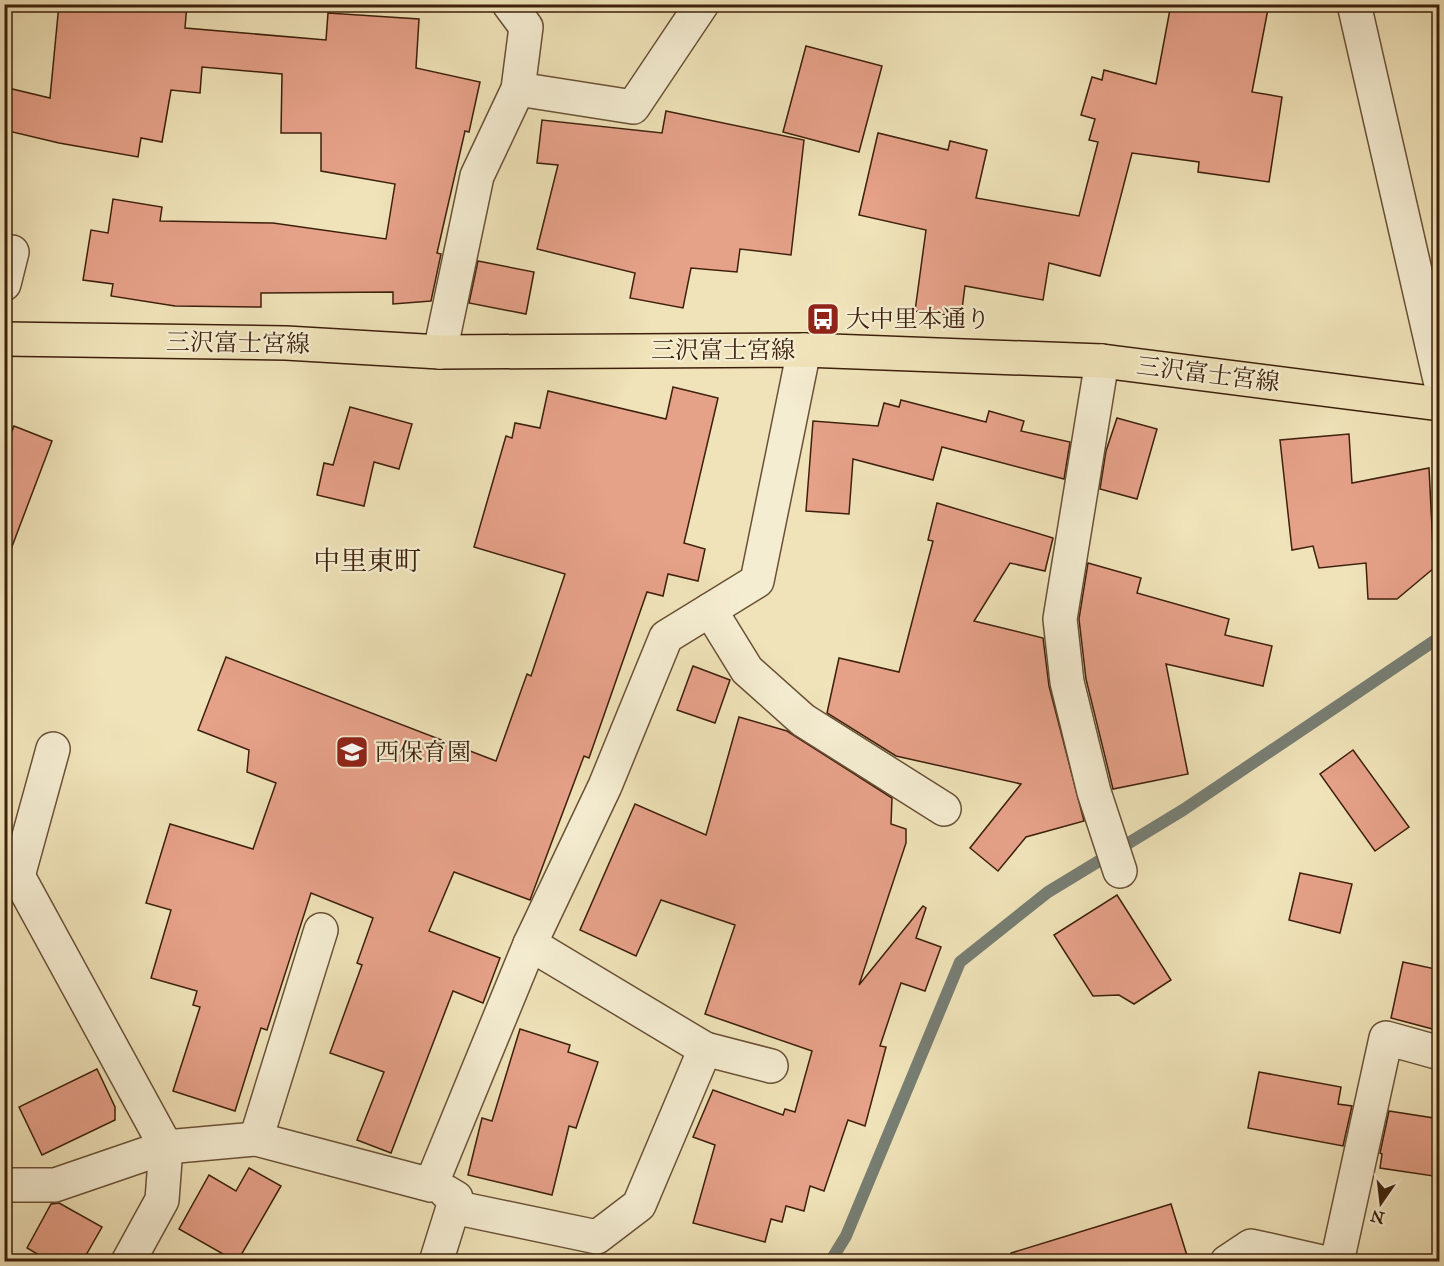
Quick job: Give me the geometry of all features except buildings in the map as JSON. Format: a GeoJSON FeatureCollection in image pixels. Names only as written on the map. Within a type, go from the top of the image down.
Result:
{"type":"FeatureCollection","features":[{"type":"Feature","properties":{"kind":"main road","name":"三沢富士宮線"},"geometry":{"type":"LineString","coordinates":[[4,339],[286,343],[440,352],[804,350],[1102,361],[1440,404]]}},
{"type":"Feature","properties":{"kind":"street"},"geometry":{"type":"LineString","coordinates":[[440,352],[477,176],[518,89],[526,27],[509,4]]}},
{"type":"Feature","properties":{"kind":"street"},"geometry":{"type":"LineString","coordinates":[[518,89],[633,107],[702,4]]}},
{"type":"Feature","properties":{"kind":"street"},"geometry":{"type":"LineString","coordinates":[[1354,4],[1440,380]]}},
{"type":"Feature","properties":{"kind":"street"},"geometry":{"type":"LineString","coordinates":[[4,284],[12,252]]}},
{"type":"Feature","properties":{"kind":"street"},"geometry":{"type":"LineString","coordinates":[[436,1262],[442,1196],[530,944],[605,786],[666,637],[757,581],[804,350]]}},
{"type":"Feature","properties":{"kind":"street"},"geometry":{"type":"LineString","coordinates":[[1102,361],[1095,420],[1060,619],[1067,682],[1094,792],[1120,872]]}},
{"type":"Feature","properties":{"kind":"street"},"geometry":{"type":"LineString","coordinates":[[710,610],[747,670],[803,720],[944,809]]}},
{"type":"Feature","properties":{"kind":"street"},"geometry":{"type":"LineString","coordinates":[[53,749],[11,874],[166,1147],[162,1200],[128,1262]]}},
{"type":"Feature","properties":{"kind":"street"},"geometry":{"type":"LineString","coordinates":[[256,1139],[321,930]]}},
{"type":"Feature","properties":{"kind":"street"},"geometry":{"type":"LineString","coordinates":[[530,944],[705,1049],[771,1066]]}},
{"type":"Feature","properties":{"kind":"street"},"geometry":{"type":"LineString","coordinates":[[1337,1262],[1386,1038],[1440,1053]]}},
{"type":"Feature","properties":{"kind":"street"},"geometry":{"type":"LineString","coordinates":[[4,1185],[56,1185],[166,1147],[256,1139],[442,1196],[597,1237],[639,1205],[705,1049]]}},
{"type":"Feature","properties":{"kind":"street"},"geometry":{"type":"LineString","coordinates":[[1227,1262],[1251,1246],[1322,1262]]}},
{"type":"Feature","properties":{"kind":"waterway"},"geometry":{"type":"LineString","coordinates":[[830,1262],[846,1236],[960,962],[1048,892],[1183,810],[1440,637]]}},
{"type":"Feature","properties":{"kind":"waterway"},"geometry":{"type":"LineString","coordinates":[[682,1262],[698,1262]]}},
{"type":"Feature","properties":{"kind":"place","name":"大中里本通り"},"geometry":{"type":"Point","coordinates":[823,319]}},
{"type":"Feature","properties":{"kind":"place","name":"西保育園"},"geometry":{"type":"Point","coordinates":[352,752]}},
{"type":"Feature","properties":{"kind":"district","name":"中里東町"},"geometry":{"type":"Point","coordinates":[367,560]}}]}
